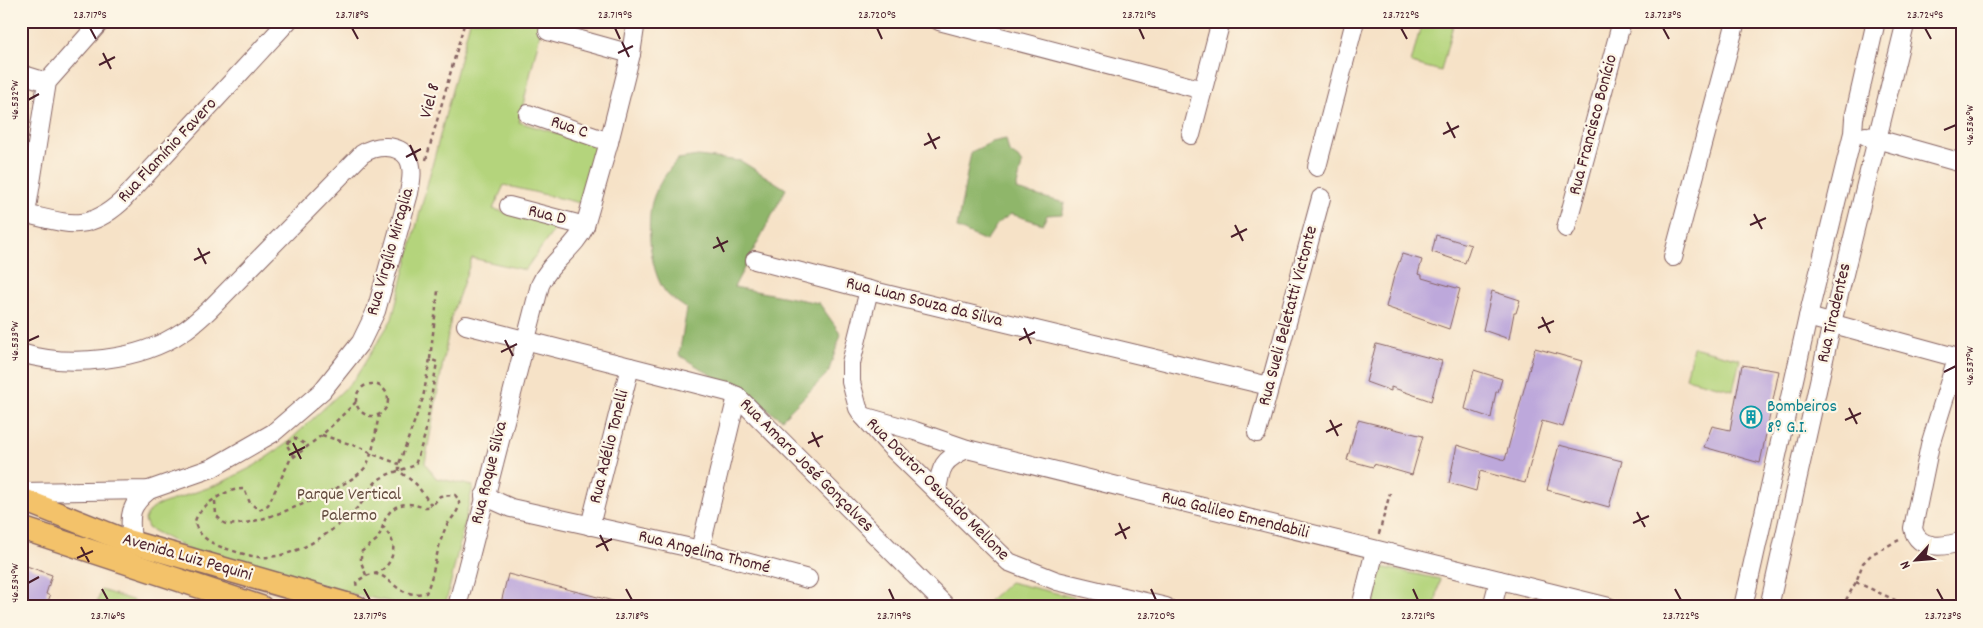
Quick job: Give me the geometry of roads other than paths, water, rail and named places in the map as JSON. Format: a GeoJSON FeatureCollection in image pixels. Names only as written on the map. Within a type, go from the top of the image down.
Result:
{"type":"FeatureCollection","features":[{"type":"Feature","properties":{"kind":"main road","name":"Avenida Luiz Pequini"},"geometry":{"type":"LineString","coordinates":[[21,499],[128,542],[357,599]]}},
{"type":"Feature","properties":{"kind":"main road","name":"Avenida Luiz Pequini"},"geometry":{"type":"LineString","coordinates":[[21,528],[261,607]]}},
{"type":"Feature","properties":{"kind":"main road"},"geometry":{"type":"LineString","coordinates":[[73,545],[76,533],[84,529],[113,541],[128,542]]}},
{"type":"Feature","properties":{"kind":"street"},"geometry":{"type":"LineString","coordinates":[[24,213],[47,82],[101,21]]}},
{"type":"Feature","properties":{"kind":"street","name":"Rua Flamínio Favero"},"geometry":{"type":"LineString","coordinates":[[24,213],[76,224],[94,221],[108,213],[288,21]]}},
{"type":"Feature","properties":{"kind":"street","name":"Rua Roque Silva"},"geometry":{"type":"LineString","coordinates":[[457,607],[484,496],[544,275],[581,235],[585,226],[610,142],[631,54],[636,21]]}},
{"type":"Feature","properties":{"kind":"street"},"geometry":{"type":"LineString","coordinates":[[939,21],[1202,90]]}},
{"type":"Feature","properties":{"kind":"street"},"geometry":{"type":"LineString","coordinates":[[1191,135],[1221,21]]}},
{"type":"Feature","properties":{"kind":"street"},"geometry":{"type":"LineString","coordinates":[[1317,167],[1355,21]]}},
{"type":"Feature","properties":{"kind":"street","name":"Rua Francisco Bonício"},"geometry":{"type":"LineString","coordinates":[[1566,228],[1622,21]]}},
{"type":"Feature","properties":{"kind":"street"},"geometry":{"type":"LineString","coordinates":[[1673,257],[1736,21]]}},
{"type":"Feature","properties":{"kind":"street","name":"Rua Tiradentes"},"geometry":{"type":"LineString","coordinates":[[1743,607],[1780,435],[1853,133],[1854,118],[1876,21]]}},
{"type":"Feature","properties":{"kind":"street","name":"Rua Tiradentes"},"geometry":{"type":"LineString","coordinates":[[1769,607],[1832,323],[1906,21]]}},
{"type":"Feature","properties":{"kind":"street"},"geometry":{"type":"LineString","coordinates":[[548,30],[631,54]]}},
{"type":"Feature","properties":{"kind":"street"},"geometry":{"type":"LineString","coordinates":[[21,74],[47,82]]}},
{"type":"Feature","properties":{"kind":"street","name":"Rua C"},"geometry":{"type":"LineString","coordinates":[[528,114],[610,142]]}},
{"type":"Feature","properties":{"kind":"street"},"geometry":{"type":"LineString","coordinates":[[1853,133],[1962,164]]}},
{"type":"Feature","properties":{"kind":"street","name":"Rua Virgílio Miraglia"},"geometry":{"type":"LineString","coordinates":[[21,353],[41,360],[96,360],[148,348],[181,333],[210,310],[350,165],[371,149],[388,147],[402,152],[408,158],[411,182],[398,240],[373,318],[361,342],[322,391],[273,433],[212,468],[149,490],[21,492]]}},
{"type":"Feature","properties":{"kind":"street","name":"Rua Sueli Beletatti Victonte"},"geometry":{"type":"LineString","coordinates":[[1257,433],[1321,198]]}},
{"type":"Feature","properties":{"kind":"street","name":"Rua D"},"geometry":{"type":"LineString","coordinates":[[509,206],[585,226]]}},
{"type":"Feature","properties":{"kind":"street","name":"Rua Luan Souza da Silva"},"geometry":{"type":"LineString","coordinates":[[756,260],[869,290],[1269,386]]}},
{"type":"Feature","properties":{"kind":"street","name":"Rua Doutor Oswaldo Mellone"},"geometry":{"type":"LineString","coordinates":[[869,290],[852,363],[852,389],[863,416],[1002,557],[1019,567],[1057,581],[1166,607]]}},
{"type":"Feature","properties":{"kind":"street"},"geometry":{"type":"LineString","coordinates":[[1808,317],[1959,359],[1930,446],[1914,520],[1914,533],[1917,538],[1926,544],[1938,547],[1962,541]]}},
{"type":"Feature","properties":{"kind":"street","name":"Rua Amaro José Gonçalves"},"geometry":{"type":"LineString","coordinates":[[466,325],[728,392],[737,396],[947,607]]}},
{"type":"Feature","properties":{"kind":"street","name":"Rua Adélio Tonelli"},"geometry":{"type":"LineString","coordinates":[[590,526],[630,367]]}},
{"type":"Feature","properties":{"kind":"street"},"geometry":{"type":"LineString","coordinates":[[700,550],[737,396]]}},
{"type":"Feature","properties":{"kind":"street","name":"Rua Galileo Emendabili"},"geometry":{"type":"LineString","coordinates":[[863,416],[967,449],[1609,607]]}},
{"type":"Feature","properties":{"kind":"street"},"geometry":{"type":"LineString","coordinates":[[1780,435],[1806,442]]}},
{"type":"Feature","properties":{"kind":"street"},"geometry":{"type":"LineString","coordinates":[[937,492],[943,465],[954,454],[967,449]]}},
{"type":"Feature","properties":{"kind":"street","name":"Rua Virgílio Miraglia"},"geometry":{"type":"LineString","coordinates":[[128,542],[132,509],[135,501],[149,490]]}},
{"type":"Feature","properties":{"kind":"street","name":"Rua Angelina Thomé"},"geometry":{"type":"LineString","coordinates":[[484,496],[511,508],[700,550],[808,579]]}},
{"type":"Feature","properties":{"kind":"street"},"geometry":{"type":"LineString","coordinates":[[1361,607],[1375,550]]}},
{"type":"Feature","properties":{"kind":"street"},"geometry":{"type":"LineString","coordinates":[[1492,607],[1499,580]]}},
{"type":"Feature","properties":{"kind":"place","name":"Bombeiros 8º G.I."},"geometry":{"type":"Point","coordinates":[1751,417]}},
{"type":"Feature","properties":{"kind":"park label","name":"Parque Vertical Palermo"},"geometry":{"type":"Point","coordinates":[349,505]}}]}
